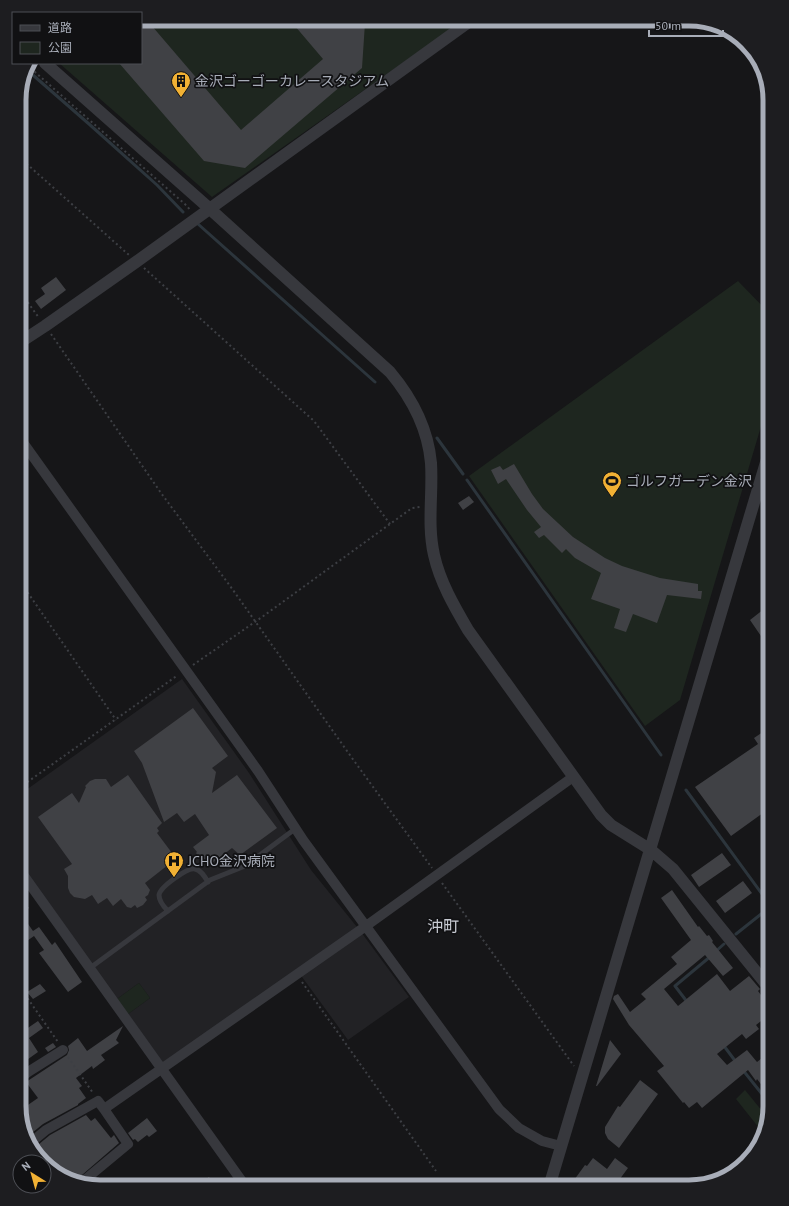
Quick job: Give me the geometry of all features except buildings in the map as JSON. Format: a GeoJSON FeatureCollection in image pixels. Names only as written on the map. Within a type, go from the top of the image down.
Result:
{"type":"FeatureCollection","features":[{"type":"Feature","properties":{"kind":"street"},"geometry":{"type":"LineString","coordinates":[[26,338],[136,262],[463,26]]}},
{"type":"Feature","properties":{"kind":"street"},"geometry":{"type":"LineString","coordinates":[[46,64],[210,209],[390,372],[398,381],[412,403],[427,442],[431,463],[430,528],[434,554],[440,576],[468,630],[594,807],[611,825],[651,850],[673,869],[763,980]]}},
{"type":"Feature","properties":{"kind":"street"},"geometry":{"type":"LineString","coordinates":[[26,447],[258,771],[296,829],[499,1109],[519,1128],[542,1141],[561,1146]]}},
{"type":"Feature","properties":{"kind":"street"},"geometry":{"type":"LineString","coordinates":[[551,1180],[763,474]]}},
{"type":"Feature","properties":{"kind":"street"},"geometry":{"type":"LineString","coordinates":[[104,1109],[438,876],[573,777]]}},
{"type":"Feature","properties":{"kind":"street"},"geometry":{"type":"LineString","coordinates":[[26,879],[241,1180]]}},
{"type":"Feature","properties":{"kind":"street"},"geometry":{"type":"LineString","coordinates":[[26,1074],[63,1050]]}},
{"type":"Feature","properties":{"kind":"street"},"geometry":{"type":"LineString","coordinates":[[34,1140],[46,1130],[98,1101],[128,1144],[87,1178]]}},
{"type":"Feature","properties":{"kind":"lane"},"geometry":{"type":"LineString","coordinates":[[90,968],[208,882],[246,866],[296,829]]}},
{"type":"Feature","properties":{"kind":"lane"},"geometry":{"type":"LineString","coordinates":[[168,911],[160,901],[159,897],[161,890],[186,870],[194,868],[197,869],[208,882]]}},
{"type":"Feature","properties":{"kind":"path"},"geometry":{"type":"LineString","coordinates":[[33,70],[187,206],[190,210],[188,214]]}},
{"type":"Feature","properties":{"kind":"path"},"geometry":{"type":"LineString","coordinates":[[26,163],[314,420],[390,524]]}},
{"type":"Feature","properties":{"kind":"path"},"geometry":{"type":"LineString","coordinates":[[26,300],[94,394],[161,493],[255,621],[582,1077]]}},
{"type":"Feature","properties":{"kind":"path"},"geometry":{"type":"LineString","coordinates":[[26,783],[412,508],[430,506]]}},
{"type":"Feature","properties":{"kind":"path"},"geometry":{"type":"LineString","coordinates":[[26,590],[116,720]]}},
{"type":"Feature","properties":{"kind":"path"},"geometry":{"type":"LineString","coordinates":[[297,975],[436,1171]]}},
{"type":"Feature","properties":{"kind":"shaded area","name":"JCHO金沢病院"},"geometry":{"type":"Polygon","coordinates":[[[182,679],[249,773],[311,870],[361,932],[409,997],[348,1040],[297,970],[168,1062],[161,1062],[128,1014],[150,998],[139,983],[117,999],[26,872],[26,790],[182,679]]]}},
{"type":"Feature","properties":{"kind":"green space"},"geometry":{"type":"Polygon","coordinates":[[[142,26],[455,26],[212,197],[60,64],[142,64],[142,26]]]}},
{"type":"Feature","properties":{"kind":"green space","name":"ゴルフガーデン金沢"},"geometry":{"type":"Polygon","coordinates":[[[738,281],[763,307],[763,420],[680,700],[645,726],[469,476],[738,281]]]}},
{"type":"Feature","properties":{"kind":"green space"},"geometry":{"type":"Polygon","coordinates":[[[139,983],[150,998],[128,1014],[117,999],[139,983]]]}},
{"type":"Feature","properties":{"kind":"green space"},"geometry":{"type":"Polygon","coordinates":[[[745,1090],[762,1111],[759,1128],[736,1099],[745,1090]]]}},
{"type":"Feature","properties":{"kind":"waterway"},"geometry":{"type":"LineString","coordinates":[[31,74],[157,185],[183,212]]}},
{"type":"Feature","properties":{"kind":"waterway"},"geometry":{"type":"LineString","coordinates":[[198,224],[375,382]]}},
{"type":"Feature","properties":{"kind":"waterway"},"geometry":{"type":"LineString","coordinates":[[437,438],[463,474]]}},
{"type":"Feature","properties":{"kind":"waterway"},"geometry":{"type":"LineString","coordinates":[[467,480],[661,755]]}},
{"type":"Feature","properties":{"kind":"waterway"},"geometry":{"type":"LineString","coordinates":[[686,790],[763,895]]}},
{"type":"Feature","properties":{"kind":"waterway"},"geometry":{"type":"LineString","coordinates":[[736,934],[763,913]]}},
{"type":"Feature","properties":{"kind":"waterway"},"geometry":{"type":"LineString","coordinates":[[715,952],[724,944]]}},
{"type":"Feature","properties":{"kind":"waterway"},"geometry":{"type":"LineString","coordinates":[[688,1003],[675,986],[711,956]]}},
{"type":"Feature","properties":{"kind":"waterway"},"geometry":{"type":"LineString","coordinates":[[724,1046],[736,1062]]}},
{"type":"Feature","properties":{"kind":"waterway"},"geometry":{"type":"LineString","coordinates":[[742,1069],[763,1095]]}},
{"type":"Feature","properties":{"kind":"place","name":"金沢ゴーゴーカレースタジアム"},"geometry":{"type":"Point","coordinates":[181,98]}},
{"type":"Feature","properties":{"kind":"place","name":"ゴルフガーデン金沢"},"geometry":{"type":"Point","coordinates":[612,498]}},
{"type":"Feature","properties":{"kind":"place","name":"JCHO金沢病院"},"geometry":{"type":"Point","coordinates":[174,878]}},
{"type":"Feature","properties":{"kind":"district","name":"沖町"},"geometry":{"type":"Point","coordinates":[443,926]}}]}
